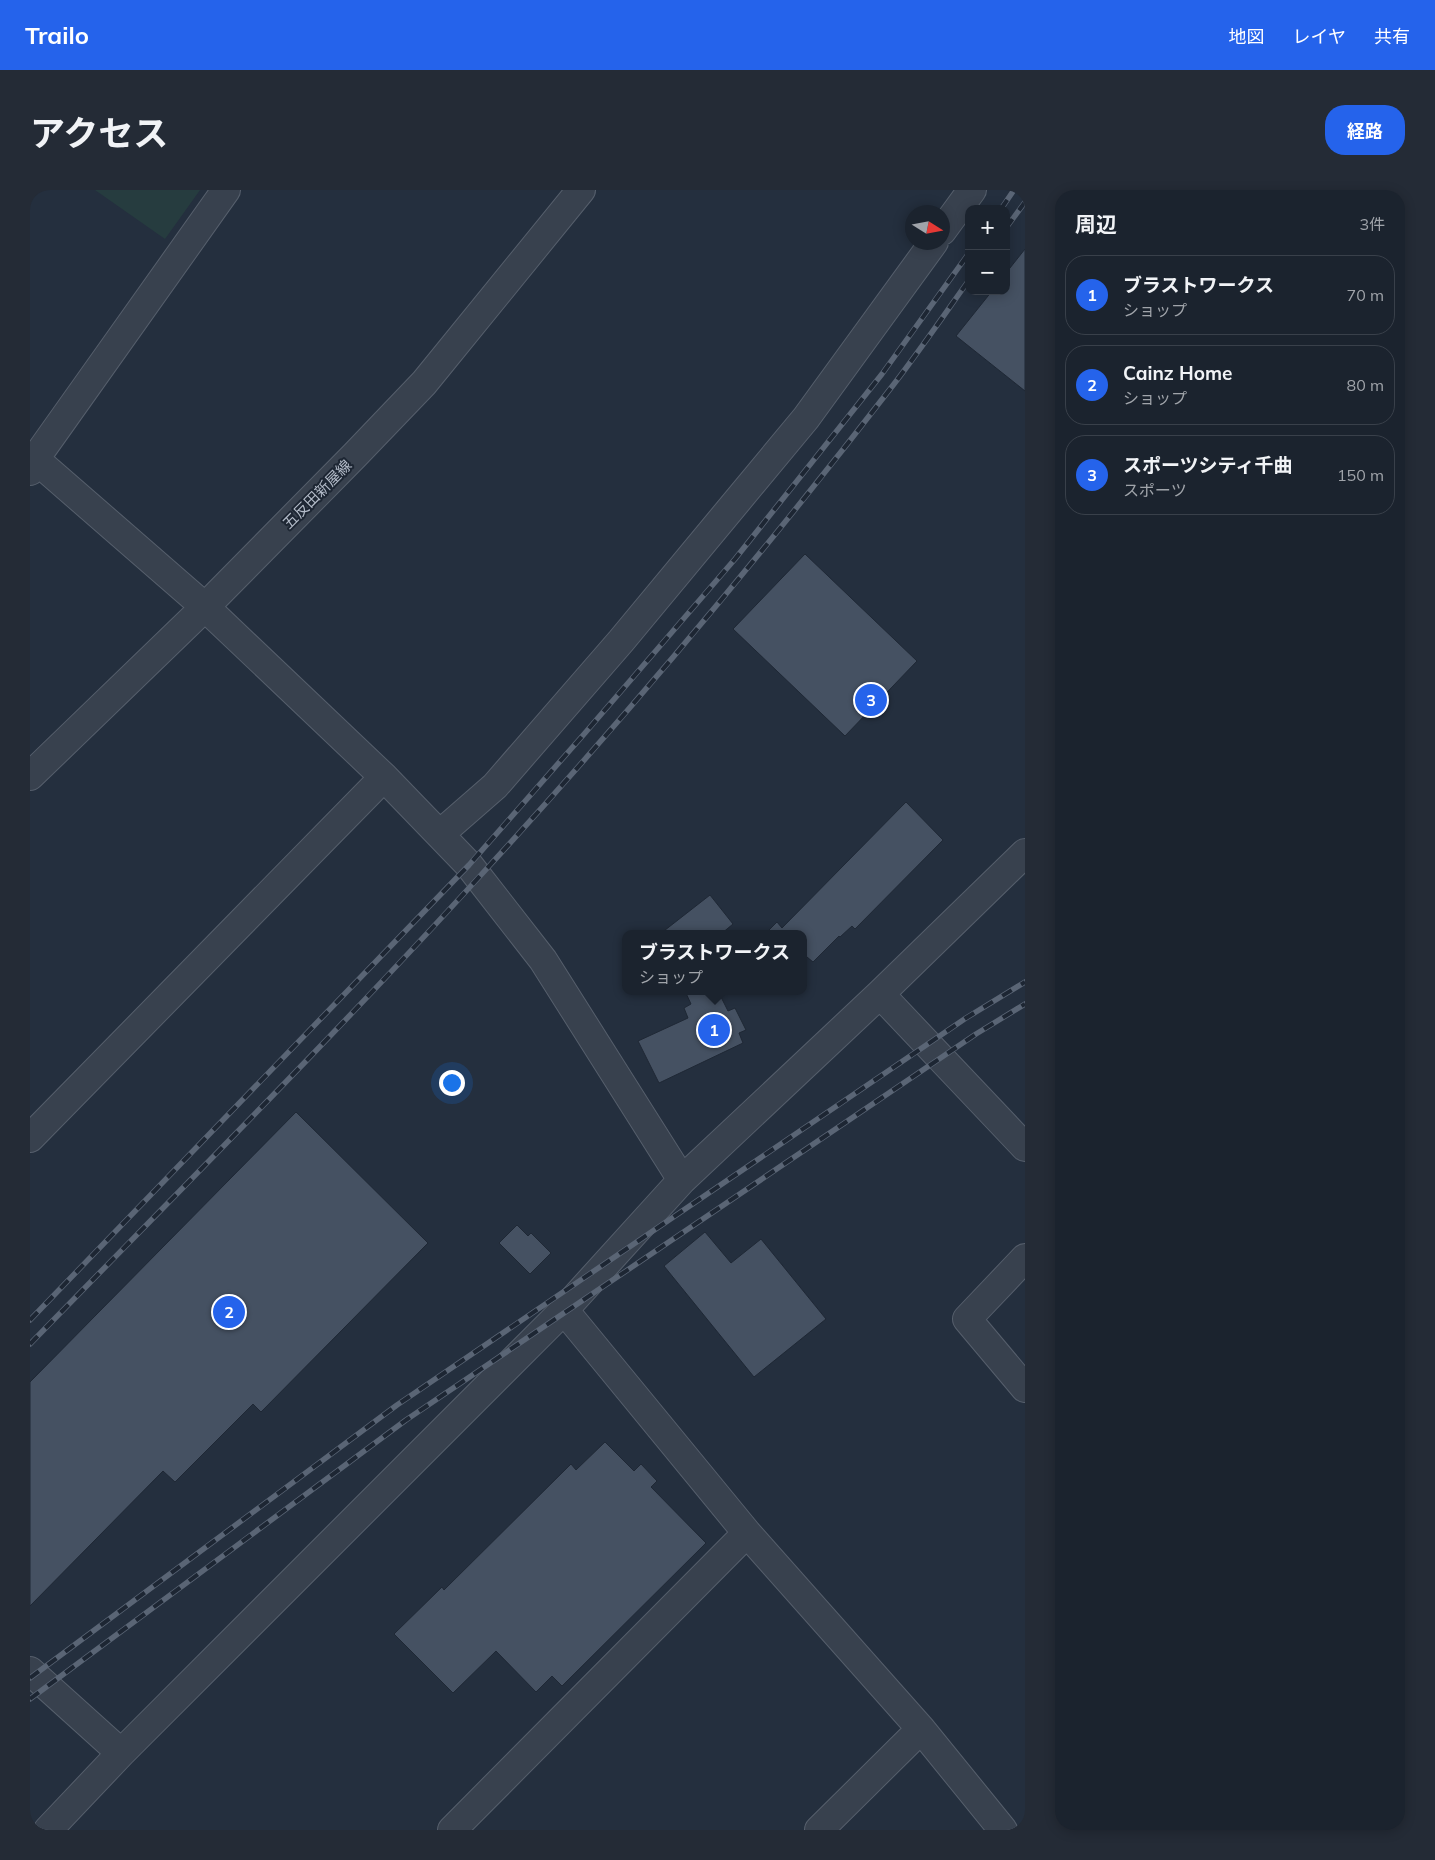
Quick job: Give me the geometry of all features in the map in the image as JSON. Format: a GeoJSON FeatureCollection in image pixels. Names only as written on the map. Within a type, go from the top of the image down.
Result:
{"type":"FeatureCollection","features":[{"type":"Feature","properties":{"kind":"street"},"geometry":{"type":"LineString","coordinates":[[226,190],[32,465],[205,607],[384,777],[469,865],[544,960],[682,1180]]}},
{"type":"Feature","properties":{"kind":"street","name":"五反田新屋線"},"geometry":{"type":"LineString","coordinates":[[30,776],[205,607],[424,382],[581,190]]}},
{"type":"Feature","properties":{"kind":"street"},"geometry":{"type":"LineString","coordinates":[[950,219],[972,190]]}},
{"type":"Feature","properties":{"kind":"street"},"geometry":{"type":"LineString","coordinates":[[440,834],[494,786],[628,633],[806,418],[928,250]]}},
{"type":"Feature","properties":{"kind":"street"},"geometry":{"type":"LineString","coordinates":[[30,1138],[384,777]]}},
{"type":"Feature","properties":{"kind":"street"},"geometry":{"type":"LineString","coordinates":[[48,1830],[121,1753],[564,1310],[682,1180],[880,994],[1025,854]]}},
{"type":"Feature","properties":{"kind":"street"},"geometry":{"type":"LineString","coordinates":[[880,994],[1025,1147]]}},
{"type":"Feature","properties":{"kind":"street"},"geometry":{"type":"LineString","coordinates":[[1025,1258],[967,1318],[1025,1388]]}},
{"type":"Feature","properties":{"kind":"street"},"geometry":{"type":"LineString","coordinates":[[564,1310],[747,1533],[921,1729],[1003,1830]]}},
{"type":"Feature","properties":{"kind":"street"},"geometry":{"type":"LineString","coordinates":[[452,1830],[747,1533]]}},
{"type":"Feature","properties":{"kind":"street"},"geometry":{"type":"LineString","coordinates":[[30,1671],[121,1753]]}},
{"type":"Feature","properties":{"kind":"street"},"geometry":{"type":"LineString","coordinates":[[819,1830],[921,1729]]}},
{"type":"Feature","properties":{"kind":"green space"},"geometry":{"type":"Polygon","coordinates":[[[95,190],[200,190],[165,239],[95,190]]]}},
{"type":"Feature","properties":{"kind":"building"},"geometry":{"type":"Polygon","coordinates":[[[1025,249],[1025,391],[956,336],[989,295],[1010,295],[1010,268],[1025,249]]]}},
{"type":"Feature","properties":{"kind":"building"},"geometry":{"type":"Polygon","coordinates":[[[805,554],[917,661],[845,736],[733,629],[805,554]]]}},
{"type":"Feature","properties":{"kind":"building"},"geometry":{"type":"Polygon","coordinates":[[[906,802],[943,840],[855,929],[852,926],[839,936],[813,962],[807,957],[807,930],[769,930],[777,922],[782,928],[906,802]]]}},
{"type":"Feature","properties":{"kind":"building"},"geometry":{"type":"Polygon","coordinates":[[[710,895],[733,924],[726,930],[665,930],[710,895]]]}},
{"type":"Feature","properties":{"kind":"building"},"geometry":{"type":"Polygon","coordinates":[[[687,995],[720,995],[728,1011],[735,1008],[746,1030],[739,1033],[743,1043],[659,1083],[638,1041],[688,1018],[684,1008],[691,1004],[687,995]]]}},
{"type":"Feature","properties":{"kind":"building"},"geometry":{"type":"Polygon","coordinates":[[[296,1112],[428,1243],[261,1412],[253,1404],[175,1482],[163,1471],[30,1606],[30,1382],[296,1112]]]}},
{"type":"Feature","properties":{"kind":"building"},"geometry":{"type":"Polygon","coordinates":[[[517,1225],[528,1236],[531,1233],[551,1253],[530,1274],[499,1243],[517,1225]]]}},
{"type":"Feature","properties":{"kind":"building"},"geometry":{"type":"Polygon","coordinates":[[[705,1232],[731,1263],[761,1239],[826,1319],[754,1377],[664,1266],[705,1232]]]}},
{"type":"Feature","properties":{"kind":"building"},"geometry":{"type":"Polygon","coordinates":[[[605,1442],[634,1471],[641,1464],[657,1481],[651,1487],[706,1543],[562,1686],[552,1676],[536,1692],[496,1651],[453,1693],[394,1634],[442,1587],[444,1590],[571,1464],[576,1470],[605,1442]]]}},
{"type":"Feature","properties":{"kind":"railway"},"geometry":{"type":"LineString","coordinates":[[1004,205],[1014,190]]}},
{"type":"Feature","properties":{"kind":"railway"},"geometry":{"type":"LineString","coordinates":[[1010,223],[1025,202]]}},
{"type":"Feature","properties":{"kind":"railway"},"geometry":{"type":"LineString","coordinates":[[30,1320],[469,865],[735,559],[882,374],[965,259]]}},
{"type":"Feature","properties":{"kind":"railway"},"geometry":{"type":"LineString","coordinates":[[30,1344],[369,995],[534,816],[640,696],[744,573],[894,384],[965,286]]}},
{"type":"Feature","properties":{"kind":"railway"},"geometry":{"type":"LineString","coordinates":[[30,1678],[397,1405],[966,1018],[1025,982]]}},
{"type":"Feature","properties":{"kind":"railway"},"geometry":{"type":"LineString","coordinates":[[30,1699],[406,1420],[976,1034],[1025,1004]]}},
{"type":"Feature","properties":{"kind":"place","name":"スポーツシティ千曲"},"geometry":{"type":"Point","coordinates":[871,700]}},
{"type":"Feature","properties":{"kind":"place","name":"ブラストワークス"},"geometry":{"type":"Point","coordinates":[714,1030]}},
{"type":"Feature","properties":{"kind":"place","name":"Cainz Home"},"geometry":{"type":"Point","coordinates":[229,1312]}}]}
